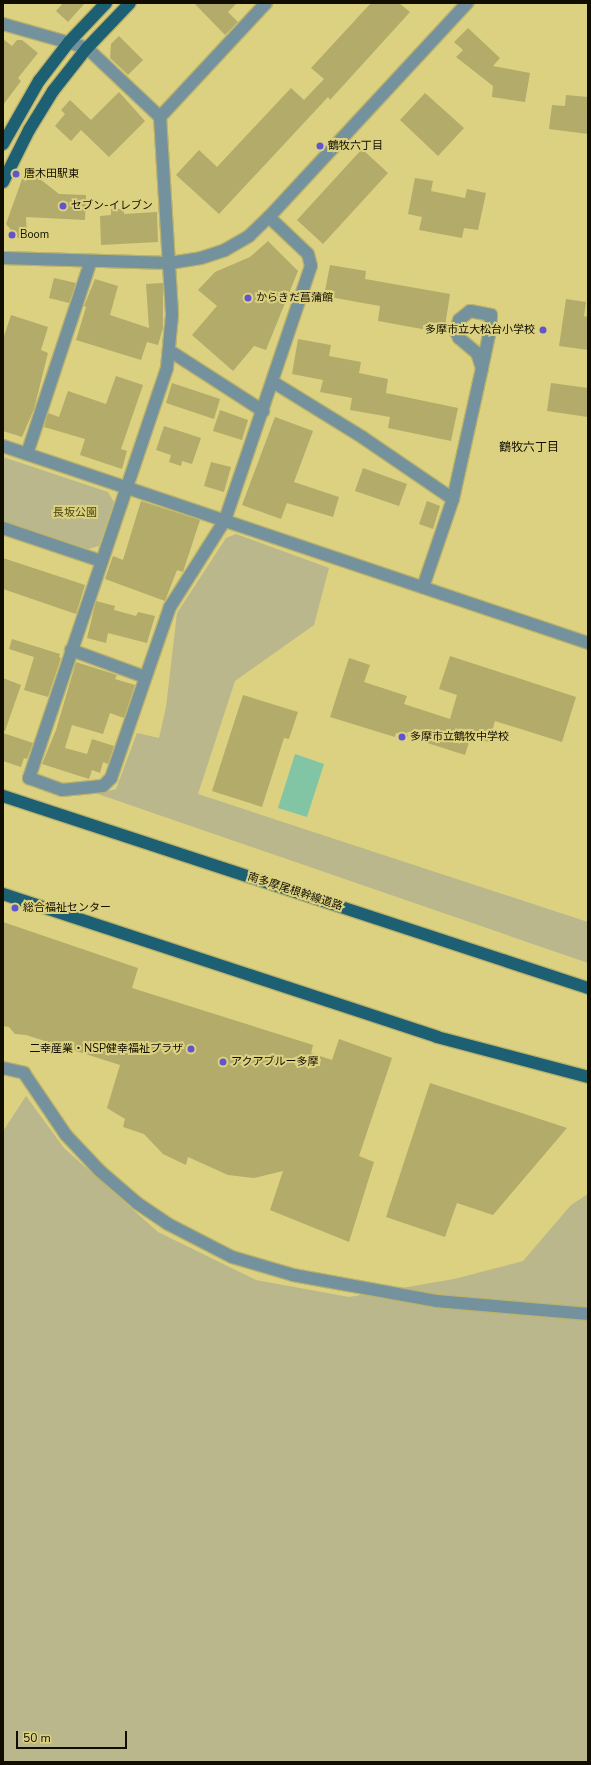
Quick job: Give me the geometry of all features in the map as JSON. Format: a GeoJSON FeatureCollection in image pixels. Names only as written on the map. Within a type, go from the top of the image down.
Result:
{"type":"FeatureCollection","features":[{"type":"Feature","properties":{"kind":"main road"},"geometry":{"type":"LineString","coordinates":[[3,144],[39,81],[69,42],[106,3]]}},
{"type":"Feature","properties":{"kind":"main road"},"geometry":{"type":"LineString","coordinates":[[3,182],[43,107],[87,48],[130,3]]}},
{"type":"Feature","properties":{"kind":"main road","name":"南多摩尾根幹線道路"},"geometry":{"type":"LineString","coordinates":[[3,796],[588,988]]}},
{"type":"Feature","properties":{"kind":"main road"},"geometry":{"type":"LineString","coordinates":[[3,894],[437,1037],[588,1077]]}},
{"type":"Feature","properties":{"kind":"street"},"geometry":{"type":"LineString","coordinates":[[160,117],[266,3]]}},
{"type":"Feature","properties":{"kind":"street"},"geometry":{"type":"LineString","coordinates":[[3,258],[170,263],[201,258],[225,250],[248,236],[269,217],[467,3]]}},
{"type":"Feature","properties":{"kind":"street"},"geometry":{"type":"LineString","coordinates":[[3,24],[87,48],[160,117],[170,263],[170,351],[167,368],[29,778],[62,790],[103,786],[111,778],[170,607],[225,520],[273,382],[311,266],[308,254],[269,217]]}},
{"type":"Feature","properties":{"kind":"street"},"geometry":{"type":"LineString","coordinates":[[27,454],[91,261]]}},
{"type":"Feature","properties":{"kind":"street"},"geometry":{"type":"LineString","coordinates":[[170,351],[263,411]]}},
{"type":"Feature","properties":{"kind":"street"},"geometry":{"type":"LineString","coordinates":[[423,588],[453,499],[482,368]]}},
{"type":"Feature","properties":{"kind":"street"},"geometry":{"type":"LineString","coordinates":[[273,382],[362,437],[453,499]]}},
{"type":"Feature","properties":{"kind":"street"},"geometry":{"type":"LineString","coordinates":[[3,446],[588,643]]}},
{"type":"Feature","properties":{"kind":"street"},"geometry":{"type":"LineString","coordinates":[[3,528],[101,561]]}},
{"type":"Feature","properties":{"kind":"street"},"geometry":{"type":"LineString","coordinates":[[71,650],[145,676]]}},
{"type":"Feature","properties":{"kind":"street"},"geometry":{"type":"LineString","coordinates":[[3,1068],[24,1073],[66,1135],[100,1171],[136,1203],[168,1224],[232,1257],[294,1275],[436,1301],[588,1314]]}},
{"type":"Feature","properties":{"kind":"green space","name":"長坂公園"},"geometry":{"type":"Polygon","coordinates":[[[3,457],[108,492],[114,502],[99,546],[88,549],[3,521],[3,457]]]}},
{"type":"Feature","properties":{"kind":"green space"},"geometry":{"type":"Polygon","coordinates":[[[236,534],[329,568],[314,625],[235,681],[198,794],[588,922],[588,963],[98,794],[116,789],[137,733],[159,738],[166,707],[177,613],[226,538],[236,534]]]}},
{"type":"Feature","properties":{"kind":"green space"},"geometry":{"type":"Polygon","coordinates":[[[26,1096],[64,1148],[158,1232],[256,1280],[349,1297],[454,1279],[523,1261],[571,1205],[588,1194],[588,1762],[3,1762],[3,1131],[26,1096]]]}},
{"type":"Feature","properties":{"kind":"shaded area"},"geometry":{"type":"Polygon","coordinates":[[[295,754],[324,764],[307,817],[278,808],[295,754]]]}},
{"type":"Feature","properties":{"kind":"building"},"geometry":{"type":"Polygon","coordinates":[[[63,3],[85,3],[68,22],[56,11],[63,3]]]}},
{"type":"Feature","properties":{"kind":"building"},"geometry":{"type":"Polygon","coordinates":[[[194,3],[237,3],[228,12],[238,22],[225,35],[194,3]]]}},
{"type":"Feature","properties":{"kind":"building"},"geometry":{"type":"Polygon","coordinates":[[[371,3],[399,3],[410,12],[330,100],[328,97],[219,214],[176,175],[199,150],[217,167],[291,88],[304,100],[324,79],[311,68],[371,3]]]}},
{"type":"Feature","properties":{"kind":"building"},"geometry":{"type":"Polygon","coordinates":[[[468,28],[500,58],[493,66],[530,73],[525,102],[492,97],[493,86],[456,57],[463,50],[454,42],[468,28]]]}},
{"type":"Feature","properties":{"kind":"building"},"geometry":{"type":"Polygon","coordinates":[[[119,36],[143,60],[128,75],[110,58],[111,44],[119,36]]]}},
{"type":"Feature","properties":{"kind":"building"},"geometry":{"type":"Polygon","coordinates":[[[3,39],[12,46],[17,40],[22,40],[38,53],[18,78],[21,81],[3,105],[3,39]]]}},
{"type":"Feature","properties":{"kind":"building"},"geometry":{"type":"Polygon","coordinates":[[[119,92],[145,121],[109,157],[81,130],[71,141],[55,126],[65,114],[61,110],[70,100],[91,120],[119,92]]]}},
{"type":"Feature","properties":{"kind":"building"},"geometry":{"type":"Polygon","coordinates":[[[425,93],[464,128],[438,156],[400,120],[425,93]]]}},
{"type":"Feature","properties":{"kind":"building"},"geometry":{"type":"Polygon","coordinates":[[[566,95],[588,97],[588,134],[549,129],[552,105],[565,106],[566,95]]]}},
{"type":"Feature","properties":{"kind":"building"},"geometry":{"type":"Polygon","coordinates":[[[362,149],[388,173],[323,244],[297,220],[362,149]]]}},
{"type":"Feature","properties":{"kind":"building"},"geometry":{"type":"Polygon","coordinates":[[[26,168],[59,194],[86,195],[85,220],[26,217],[27,238],[18,238],[6,224],[26,168]]]}},
{"type":"Feature","properties":{"kind":"building"},"geometry":{"type":"Polygon","coordinates":[[[415,178],[433,181],[431,191],[465,198],[467,189],[486,193],[478,230],[464,228],[462,238],[419,230],[422,217],[408,214],[415,178]]]}},
{"type":"Feature","properties":{"kind":"building"},"geometry":{"type":"Polygon","coordinates":[[[111,209],[124,209],[124,214],[157,212],[158,242],[101,245],[100,216],[111,215],[111,209]]]}},
{"type":"Feature","properties":{"kind":"building","name":"からきだ菖蒲館"},"geometry":{"type":"Polygon","coordinates":[[[268,241],[298,271],[266,350],[254,346],[233,371],[192,335],[217,306],[198,290],[215,272],[250,257],[268,241]]]}},
{"type":"Feature","properties":{"kind":"building"},"geometry":{"type":"Polygon","coordinates":[[[330,265],[366,271],[365,279],[450,294],[444,333],[378,321],[380,306],[324,296],[330,265]]]}},
{"type":"Feature","properties":{"kind":"building"},"geometry":{"type":"Polygon","coordinates":[[[54,278],[76,283],[69,303],[49,298],[54,278]]]}},
{"type":"Feature","properties":{"kind":"building"},"geometry":{"type":"Polygon","coordinates":[[[95,279],[118,286],[110,315],[149,328],[146,284],[163,283],[163,328],[158,345],[147,342],[141,360],[76,340],[86,307],[84,306],[95,279]]]}},
{"type":"Feature","properties":{"kind":"building"},"geometry":{"type":"Polygon","coordinates":[[[566,299],[586,302],[584,316],[588,317],[588,350],[559,346],[566,299]]]}},
{"type":"Feature","properties":{"kind":"building"},"geometry":{"type":"Polygon","coordinates":[[[11,315],[48,327],[41,350],[48,353],[34,409],[22,437],[3,431],[3,339],[11,315]]]}},
{"type":"Feature","properties":{"kind":"building"},"geometry":{"type":"Polygon","coordinates":[[[298,339],[331,345],[329,356],[361,362],[359,373],[388,379],[386,393],[458,408],[451,441],[388,428],[390,417],[350,410],[352,398],[320,392],[323,380],[292,374],[298,339]]]}},
{"type":"Feature","properties":{"kind":"building"},"geometry":{"type":"Polygon","coordinates":[[[116,376],[143,385],[121,449],[127,451],[122,469],[80,455],[85,439],[44,427],[48,413],[59,417],[68,391],[106,404],[116,376]]]}},
{"type":"Feature","properties":{"kind":"building"},"geometry":{"type":"Polygon","coordinates":[[[172,383],[220,399],[214,419],[166,403],[172,383]]]}},
{"type":"Feature","properties":{"kind":"building"},"geometry":{"type":"Polygon","coordinates":[[[551,383],[588,388],[588,417],[547,411],[551,383]]]}},
{"type":"Feature","properties":{"kind":"building"},"geometry":{"type":"Polygon","coordinates":[[[220,410],[248,420],[242,440],[213,431],[220,410]]]}},
{"type":"Feature","properties":{"kind":"building"},"geometry":{"type":"Polygon","coordinates":[[[275,417],[313,431],[294,482],[339,497],[333,517],[287,503],[281,519],[242,505],[275,417]]]}},
{"type":"Feature","properties":{"kind":"building"},"geometry":{"type":"Polygon","coordinates":[[[164,426],[201,438],[192,464],[182,461],[181,466],[169,462],[171,455],[156,450],[164,426]]]}},
{"type":"Feature","properties":{"kind":"building"},"geometry":{"type":"Polygon","coordinates":[[[211,462],[231,467],[224,492],[204,486],[211,462]]]}},
{"type":"Feature","properties":{"kind":"building"},"geometry":{"type":"Polygon","coordinates":[[[363,468],[407,484],[399,506],[355,491],[363,468]]]}},
{"type":"Feature","properties":{"kind":"building"},"geometry":{"type":"Polygon","coordinates":[[[141,501],[200,520],[183,572],[177,570],[165,601],[105,579],[113,556],[123,560],[141,501]]]}},
{"type":"Feature","properties":{"kind":"building"},"geometry":{"type":"Polygon","coordinates":[[[427,501],[440,506],[433,529],[419,524],[427,501]]]}},
{"type":"Feature","properties":{"kind":"building"},"geometry":{"type":"Polygon","coordinates":[[[3,558],[85,585],[76,614],[3,589],[3,558]]]}},
{"type":"Feature","properties":{"kind":"building"},"geometry":{"type":"Polygon","coordinates":[[[96,601],[115,606],[114,610],[136,616],[138,612],[155,616],[147,643],[108,633],[106,643],[87,638],[96,601]]]}},
{"type":"Feature","properties":{"kind":"building"},"geometry":{"type":"Polygon","coordinates":[[[12,639],[60,654],[59,657],[61,658],[48,697],[24,690],[34,657],[9,649],[12,639]]]}},
{"type":"Feature","properties":{"kind":"building"},"geometry":{"type":"Polygon","coordinates":[[[450,656],[576,697],[562,742],[495,721],[489,742],[471,736],[465,755],[396,733],[395,737],[330,717],[349,658],[370,665],[364,682],[407,696],[404,704],[450,719],[457,695],[439,689],[450,656]]]}},
{"type":"Feature","properties":{"kind":"building"},"geometry":{"type":"Polygon","coordinates":[[[76,662],[117,675],[115,679],[135,685],[124,718],[110,713],[103,734],[72,725],[65,748],[87,754],[92,739],[114,746],[108,764],[103,762],[100,773],[92,770],[89,779],[42,764],[56,730],[76,662]]]}},
{"type":"Feature","properties":{"kind":"building"},"geometry":{"type":"Polygon","coordinates":[[[3,678],[21,685],[5,731],[3,730],[3,678]]]}},
{"type":"Feature","properties":{"kind":"building"},"geometry":{"type":"Polygon","coordinates":[[[243,695],[298,712],[289,739],[284,738],[262,807],[212,791],[243,695]]]}},
{"type":"Feature","properties":{"kind":"building"},"geometry":{"type":"Polygon","coordinates":[[[3,733],[33,743],[27,759],[24,758],[21,767],[3,761],[3,733]]]}},
{"type":"Feature","properties":{"kind":"building","name":"二幸産業・NSP健幸福祉プラザ"},"geometry":{"type":"Polygon","coordinates":[[[3,922],[138,968],[132,988],[313,1045],[311,1053],[332,1060],[339,1039],[392,1058],[359,1156],[374,1162],[349,1242],[270,1210],[283,1171],[254,1178],[228,1175],[188,1157],[186,1165],[163,1154],[144,1134],[123,1127],[125,1119],[107,1108],[120,1065],[26,1035],[15,1034],[9,1027],[3,1026],[3,922]]]}},
{"type":"Feature","properties":{"kind":"building"},"geometry":{"type":"Polygon","coordinates":[[[430,1083],[567,1128],[493,1215],[457,1203],[445,1237],[386,1217],[430,1083]]]}},
{"type":"Feature","properties":{"kind":"place","name":"鶴牧六丁目"},"geometry":{"type":"Point","coordinates":[320,146]}},
{"type":"Feature","properties":{"kind":"place","name":"唐木田駅東"},"geometry":{"type":"Point","coordinates":[16,174]}},
{"type":"Feature","properties":{"kind":"place","name":"セブン-イレブン"},"geometry":{"type":"Point","coordinates":[63,206]}},
{"type":"Feature","properties":{"kind":"place","name":"Boom"},"geometry":{"type":"Point","coordinates":[12,235]}},
{"type":"Feature","properties":{"kind":"place","name":"からきだ菖蒲館"},"geometry":{"type":"Point","coordinates":[248,298]}},
{"type":"Feature","properties":{"kind":"place","name":"多摩市立大松台小学校"},"geometry":{"type":"Point","coordinates":[543,330]}},
{"type":"Feature","properties":{"kind":"place","name":"多摩市立鶴牧中学校"},"geometry":{"type":"Point","coordinates":[402,737]}},
{"type":"Feature","properties":{"kind":"place","name":"総合福祉センター"},"geometry":{"type":"Point","coordinates":[15,908]}},
{"type":"Feature","properties":{"kind":"place","name":"二幸産業・NSP健幸福祉プラザ"},"geometry":{"type":"Point","coordinates":[191,1049]}},
{"type":"Feature","properties":{"kind":"place","name":"アクアブルー多摩"},"geometry":{"type":"Point","coordinates":[223,1062]}},
{"type":"Feature","properties":{"kind":"district","name":"鶴牧六丁目"},"geometry":{"type":"Point","coordinates":[529,448]}}]}
